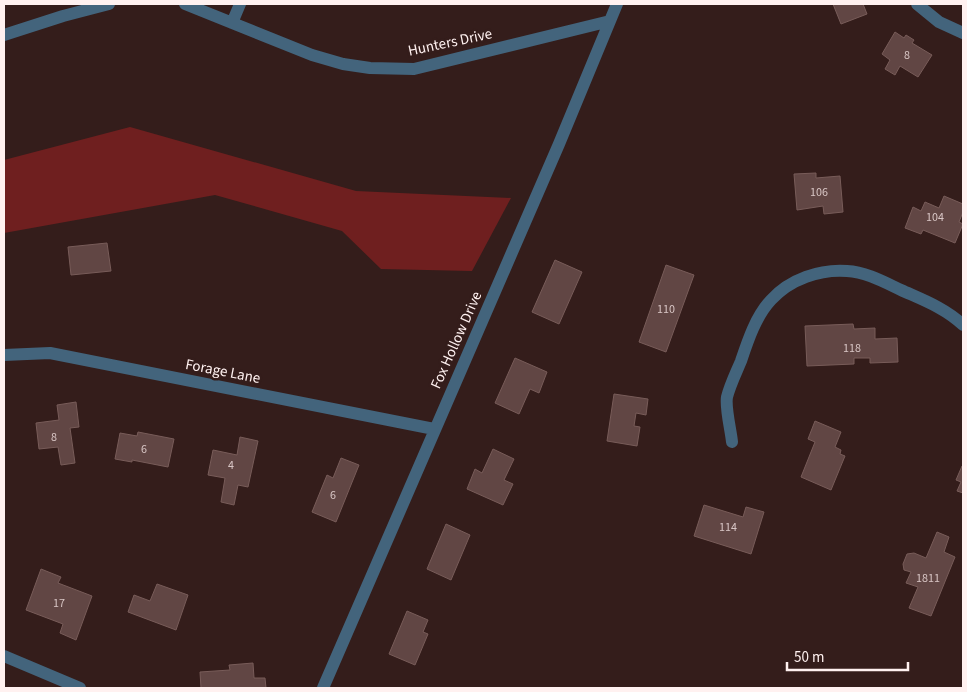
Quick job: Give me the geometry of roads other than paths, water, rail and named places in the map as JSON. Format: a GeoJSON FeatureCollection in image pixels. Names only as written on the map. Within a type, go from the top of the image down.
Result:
{"type":"FeatureCollection","features":[{"type":"Feature","properties":{"kind":"street"},"geometry":{"type":"LineString","coordinates":[[4,35],[63,16],[109,4]]}},
{"type":"Feature","properties":{"kind":"street","name":"Hunters Drive"},"geometry":{"type":"LineString","coordinates":[[185,4],[312,55],[342,64],[370,68],[414,69],[610,20]]}},
{"type":"Feature","properties":{"kind":"street"},"geometry":{"type":"LineString","coordinates":[[232,23],[240,4]]}},
{"type":"Feature","properties":{"kind":"street","name":"Fox Hollow Drive"},"geometry":{"type":"LineString","coordinates":[[323,688],[618,4]]}},
{"type":"Feature","properties":{"kind":"street"},"geometry":{"type":"LineString","coordinates":[[917,4],[939,22],[963,32]]}},
{"type":"Feature","properties":{"kind":"street"},"geometry":{"type":"LineString","coordinates":[[732,442],[727,398],[748,342],[763,311],[771,299],[790,284],[825,271],[837,270],[861,273],[934,304],[951,314],[963,326]]}},
{"type":"Feature","properties":{"kind":"street","name":"Forage Lane"},"geometry":{"type":"LineString","coordinates":[[4,355],[50,353],[434,429]]}},
{"type":"Feature","properties":{"kind":"street"},"geometry":{"type":"LineString","coordinates":[[4,656],[80,688]]}}]}
